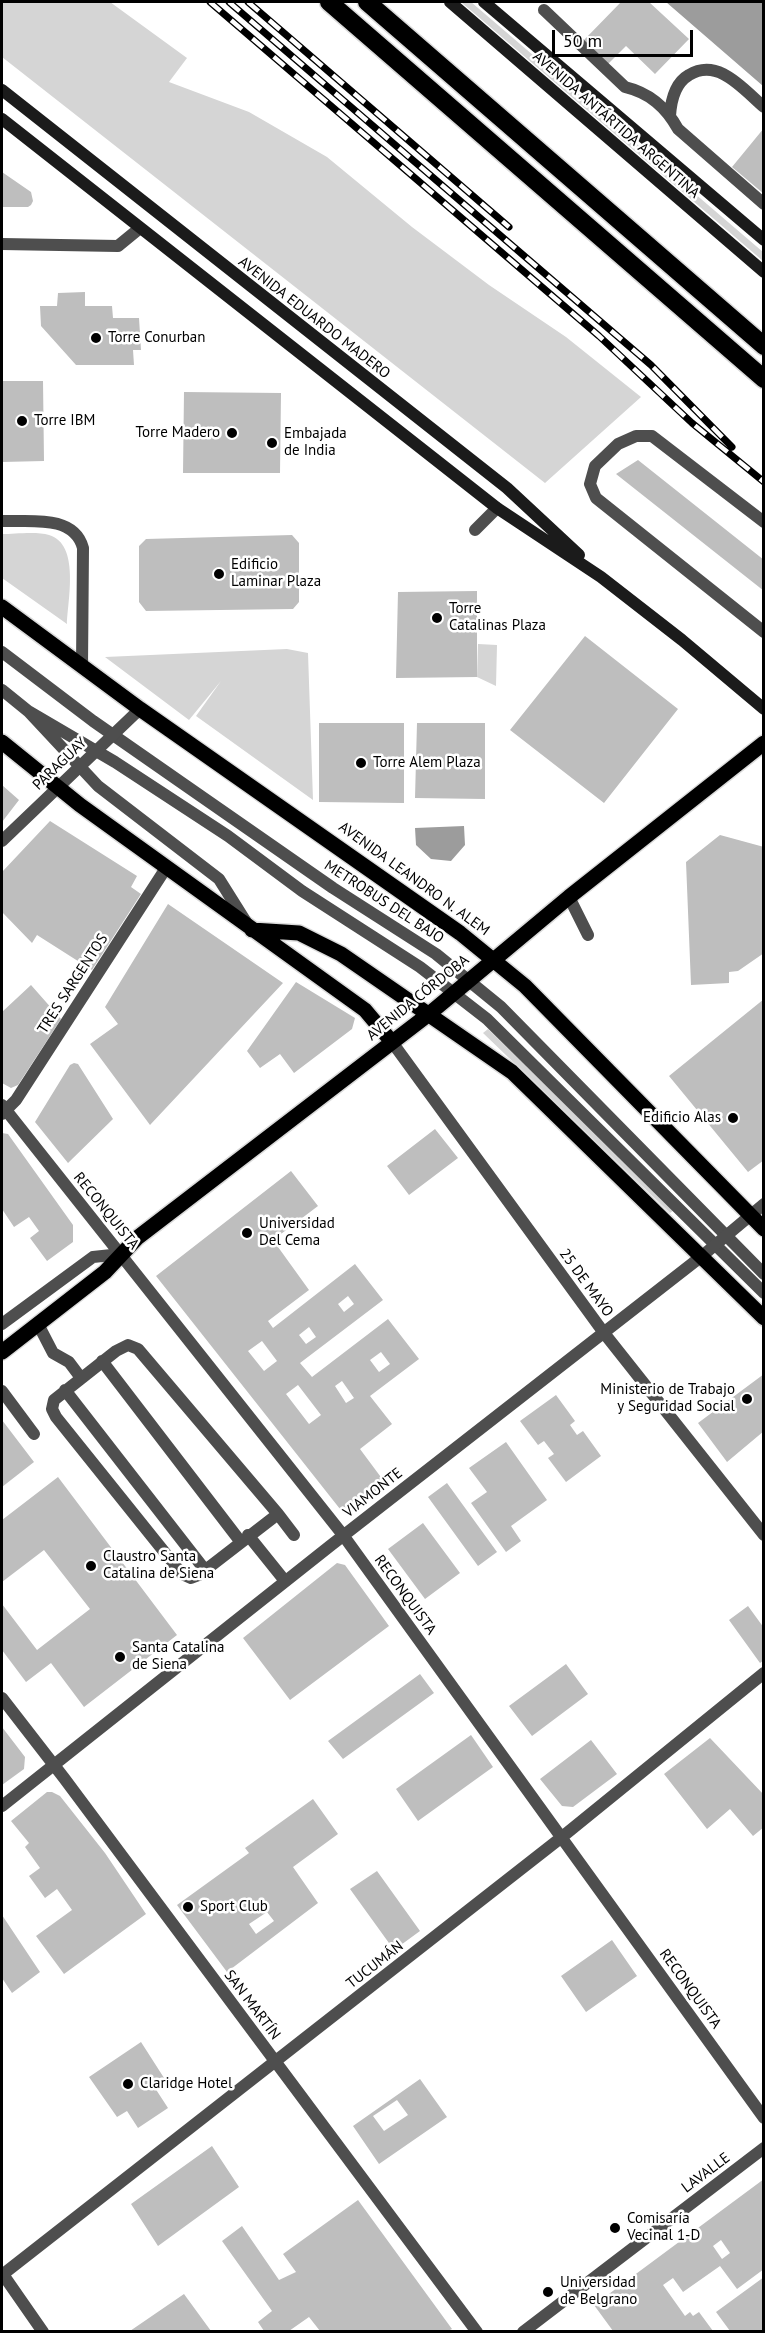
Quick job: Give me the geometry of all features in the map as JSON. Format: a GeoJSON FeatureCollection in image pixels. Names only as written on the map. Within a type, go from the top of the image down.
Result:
{"type":"FeatureCollection","features":[{"type":"Feature","properties":{"kind":"highway"},"geometry":{"type":"LineString","coordinates":[[328,2],[764,379]]}},
{"type":"Feature","properties":{"kind":"highway"},"geometry":{"type":"LineString","coordinates":[[367,2],[764,346]]}},
{"type":"Feature","properties":{"kind":"main road","name":"AVENIDA ANTÁRTIDA ARGENTINA"},"geometry":{"type":"LineString","coordinates":[[450,2],[764,272]]}},
{"type":"Feature","properties":{"kind":"main road","name":"AVENIDA ANTÁRTIDA ARGENTINA"},"geometry":{"type":"LineString","coordinates":[[484,2],[764,240]]}},
{"type":"Feature","properties":{"kind":"main road","name":"AVENIDA EDUARDO MADERO"},"geometry":{"type":"LineString","coordinates":[[2,90],[507,488],[601,577]]}},
{"type":"Feature","properties":{"kind":"main road","name":"AVENIDA EDUARDO MADERO"},"geometry":{"type":"LineString","coordinates":[[2,119],[497,508],[601,577],[682,640],[764,709]]}},
{"type":"Feature","properties":{"kind":"main road","name":"AVENIDA LEANDRO N. ALEM"},"geometry":{"type":"LineString","coordinates":[[2,607],[140,709],[374,872],[494,959],[533,995],[764,1229]]}},
{"type":"Feature","properties":{"kind":"main road"},"geometry":{"type":"LineString","coordinates":[[2,742],[57,787],[166,868],[365,1011],[392,1042]]}},
{"type":"Feature","properties":{"kind":"main road","name":"AVENIDA CÓRDOBA"},"geometry":{"type":"LineString","coordinates":[[2,1352],[105,1272],[137,1238],[429,1014],[569,897],[764,743]]}},
{"type":"Feature","properties":{"kind":"main road"},"geometry":{"type":"LineString","coordinates":[[252,930],[299,933],[341,954],[512,1072],[764,1318]]}},
{"type":"Feature","properties":{"kind":"street"},"geometry":{"type":"LineString","coordinates":[[544,10],[625,87],[642,91],[652,97],[670,116],[678,129],[764,204]]}},
{"type":"Feature","properties":{"kind":"street"},"geometry":{"type":"LineString","coordinates":[[670,116],[671,101],[677,87],[685,77],[699,69],[714,69],[726,75],[764,107]]}},
{"type":"Feature","properties":{"kind":"street"},"geometry":{"type":"LineString","coordinates":[[2,244],[118,246],[140,228]]}},
{"type":"Feature","properties":{"kind":"street"},"geometry":{"type":"LineString","coordinates":[[764,522],[652,436],[636,436],[618,444],[595,466],[590,484],[596,498],[764,632]]}},
{"type":"Feature","properties":{"kind":"street"},"geometry":{"type":"LineString","coordinates":[[475,530],[497,508]]}},
{"type":"Feature","properties":{"kind":"street"},"geometry":{"type":"LineString","coordinates":[[2,521],[52,522],[75,532],[81,539],[84,548],[82,666]]}},
{"type":"Feature","properties":{"kind":"street","name":"METROBUS DEL BAJO"},"geometry":{"type":"LineString","coordinates":[[2,652],[113,734],[333,888],[436,954],[470,980],[501,1007],[764,1274]]}},
{"type":"Feature","properties":{"kind":"street"},"geometry":{"type":"LineString","coordinates":[[2,690],[28,711],[98,786],[219,879],[252,930]]}},
{"type":"Feature","properties":{"kind":"street","name":"PARAGUAY"},"geometry":{"type":"LineString","coordinates":[[2,841],[140,709]]}},
{"type":"Feature","properties":{"kind":"street"},"geometry":{"type":"LineString","coordinates":[[28,711],[96,751],[228,836],[302,891],[455,992],[487,1019],[764,1293]]}},
{"type":"Feature","properties":{"kind":"street","name":"TRES SARGENTOS"},"geometry":{"type":"LineString","coordinates":[[3,1110],[166,868]]}},
{"type":"Feature","properties":{"kind":"street"},"geometry":{"type":"LineString","coordinates":[[569,897],[588,935]]}},
{"type":"Feature","properties":{"kind":"street","name":"25 DE MAYO"},"geometry":{"type":"LineString","coordinates":[[392,1042],[604,1333],[764,1535]]}},
{"type":"Feature","properties":{"kind":"street","name":"RECONQUISTA"},"geometry":{"type":"LineString","coordinates":[[3,1110],[121,1254],[343,1536],[764,2118]]}},
{"type":"Feature","properties":{"kind":"street","name":"VIAMONTE"},"geometry":{"type":"LineString","coordinates":[[2,1806],[285,1581],[702,1256],[764,1204]]}},
{"type":"Feature","properties":{"kind":"street"},"geometry":{"type":"LineString","coordinates":[[2,1324],[93,1257],[121,1254]]}},
{"type":"Feature","properties":{"kind":"street"},"geometry":{"type":"LineString","coordinates":[[38,1323],[53,1353],[69,1362],[81,1378]]}},
{"type":"Feature","properties":{"kind":"street"},"geometry":{"type":"LineString","coordinates":[[278,1514],[205,1570],[191,1578],[182,1574],[56,1417],[52,1409],[54,1400],[102,1361],[128,1345],[138,1349],[278,1514],[294,1535]]}},
{"type":"Feature","properties":{"kind":"street"},"geometry":{"type":"LineString","coordinates":[[102,1361],[244,1538],[285,1581]]}},
{"type":"Feature","properties":{"kind":"street"},"geometry":{"type":"LineString","coordinates":[[65,1390],[205,1570]]}},
{"type":"Feature","properties":{"kind":"street"},"geometry":{"type":"LineString","coordinates":[[2,1391],[34,1434]]}},
{"type":"Feature","properties":{"kind":"street","name":"TUCUMÁN"},"geometry":{"type":"LineString","coordinates":[[2,2274],[562,1837],[764,1673]]}},
{"type":"Feature","properties":{"kind":"street","name":"SAN MARTÍN"},"geometry":{"type":"LineString","coordinates":[[2,1698],[477,2331]]}},
{"type":"Feature","properties":{"kind":"street","name":"LAVALLE"},"geometry":{"type":"LineString","coordinates":[[524,2331],[764,2148]]}},
{"type":"Feature","properties":{"kind":"street"},"geometry":{"type":"LineString","coordinates":[[2,2274],[43,2331]]}},
{"type":"Feature","properties":{"kind":"shaded area"},"geometry":{"type":"Polygon","coordinates":[[[2,2],[110,2],[187,58],[169,82],[249,112],[327,157],[412,227],[489,285],[566,337],[641,397],[545,483],[2,57],[2,2]]]}},
{"type":"Feature","properties":{"kind":"shaded area"},"geometry":{"type":"Polygon","coordinates":[[[461,2],[471,2],[763,252],[763,261],[461,2]]]}},
{"type":"Feature","properties":{"kind":"shaded area"},"geometry":{"type":"Polygon","coordinates":[[[666,2],[763,2],[763,86],[666,2]]]}},
{"type":"Feature","properties":{"kind":"shaded area"},"geometry":{"type":"Polygon","coordinates":[[[38,533],[59,540],[69,561],[70,587],[67,624],[2,578],[2,534],[38,533]]]}},
{"type":"Feature","properties":{"kind":"shaded area"},"geometry":{"type":"Polygon","coordinates":[[[478,644],[497,645],[496,686],[477,677],[478,644]]]}},
{"type":"Feature","properties":{"kind":"shaded area"},"geometry":{"type":"Polygon","coordinates":[[[287,649],[308,653],[313,800],[196,716],[221,681],[189,720],[105,657],[287,649]]]}},
{"type":"Feature","properties":{"kind":"shaded area"},"geometry":{"type":"Polygon","coordinates":[[[464,826],[465,845],[451,861],[431,859],[416,845],[415,828],[464,826]]]}},
{"type":"Feature","properties":{"kind":"shaded area"},"geometry":{"type":"Polygon","coordinates":[[[488,1029],[674,1210],[670,1213],[483,1033],[488,1029]]]}},
{"type":"Feature","properties":{"kind":"building"},"geometry":{"type":"Polygon","coordinates":[[[621,2],[649,2],[689,39],[655,74],[626,46],[608,64],[584,40],[621,2]]]}},
{"type":"Feature","properties":{"kind":"building"},"geometry":{"type":"Polygon","coordinates":[[[764,128],[764,194],[732,167],[764,128]]]}},
{"type":"Feature","properties":{"kind":"building"},"geometry":{"type":"Polygon","coordinates":[[[2,172],[31,192],[33,201],[31,205],[2,207],[2,172]]]}},
{"type":"Feature","properties":{"kind":"building","name":"Torre Conurban"},"geometry":{"type":"Polygon","coordinates":[[[85,292],[85,306],[112,306],[113,318],[139,318],[141,350],[133,350],[134,365],[76,365],[41,326],[40,306],[57,306],[58,293],[85,292]]]}},
{"type":"Feature","properties":{"kind":"building","name":"Torre IBM"},"geometry":{"type":"Polygon","coordinates":[[[2,381],[43,381],[44,461],[2,462],[2,381]]]}},
{"type":"Feature","properties":{"kind":"building","name":"Torre Madero"},"geometry":{"type":"Polygon","coordinates":[[[184,392],[281,393],[280,473],[183,473],[184,392]]]}},
{"type":"Feature","properties":{"kind":"building"},"geometry":{"type":"Polygon","coordinates":[[[638,460],[764,560],[764,591],[616,474],[638,460]]]}},
{"type":"Feature","properties":{"kind":"building","name":"Edificio Laminar Plaza"},"geometry":{"type":"Polygon","coordinates":[[[292,535],[299,543],[299,602],[293,609],[146,611],[139,602],[139,546],[146,539],[292,535]]]}},
{"type":"Feature","properties":{"kind":"building","name":"Torre Catalinas Plaza"},"geometry":{"type":"Polygon","coordinates":[[[477,591],[477,677],[396,678],[398,592],[477,591]]]}},
{"type":"Feature","properties":{"kind":"building"},"geometry":{"type":"Polygon","coordinates":[[[585,636],[678,709],[604,803],[510,730],[585,636]]]}},
{"type":"Feature","properties":{"kind":"building","name":"Torre Alem Plaza"},"geometry":{"type":"Polygon","coordinates":[[[319,723],[404,723],[404,803],[319,802],[319,723]]]}},
{"type":"Feature","properties":{"kind":"building"},"geometry":{"type":"Polygon","coordinates":[[[417,723],[485,723],[485,799],[415,798],[417,723]]]}},
{"type":"Feature","properties":{"kind":"building"},"geometry":{"type":"Polygon","coordinates":[[[2,785],[19,800],[2,822],[2,785]]]}},
{"type":"Feature","properties":{"kind":"building"},"geometry":{"type":"Polygon","coordinates":[[[50,821],[137,876],[131,887],[141,894],[92,970],[37,935],[32,943],[2,912],[2,872],[50,821]]]}},
{"type":"Feature","properties":{"kind":"building"},"geometry":{"type":"Polygon","coordinates":[[[720,835],[764,847],[764,953],[738,971],[729,972],[729,983],[691,985],[686,862],[720,835]]]}},
{"type":"Feature","properties":{"kind":"building"},"geometry":{"type":"Polygon","coordinates":[[[168,904],[283,983],[150,1125],[90,1044],[118,1024],[105,1007],[168,904]]]}},
{"type":"Feature","properties":{"kind":"building"},"geometry":{"type":"Polygon","coordinates":[[[296,982],[355,1018],[352,1029],[294,1073],[280,1054],[260,1068],[247,1051],[296,982]]]}},
{"type":"Feature","properties":{"kind":"building"},"geometry":{"type":"Polygon","coordinates":[[[31,985],[61,1019],[18,1085],[11,1088],[2,1083],[2,1012],[31,985]]]}},
{"type":"Feature","properties":{"kind":"building","name":"Edificio Alas"},"geometry":{"type":"Polygon","coordinates":[[[764,999],[764,1160],[748,1172],[669,1076],[764,999]]]}},
{"type":"Feature","properties":{"kind":"building"},"geometry":{"type":"Polygon","coordinates":[[[78,1064],[113,1119],[68,1163],[35,1122],[70,1065],[78,1064]]]}},
{"type":"Feature","properties":{"kind":"building"},"geometry":{"type":"Polygon","coordinates":[[[435,1129],[458,1158],[409,1195],[387,1166],[435,1129]]]}},
{"type":"Feature","properties":{"kind":"building"},"geometry":{"type":"Polygon","coordinates":[[[2,1133],[8,1134],[73,1225],[73,1242],[47,1261],[30,1238],[39,1231],[29,1217],[14,1227],[2,1209],[2,1133]]]}},
{"type":"Feature","properties":{"kind":"building"},"geometry":{"type":"Polygon","coordinates":[[[291,1171],[318,1206],[273,1240],[309,1290],[268,1321],[273,1328],[355,1264],[383,1300],[300,1363],[312,1377],[388,1319],[419,1359],[370,1396],[392,1424],[360,1449],[386,1484],[351,1510],[340,1509],[156,1276],[291,1171]],[[348,1296],[338,1304],[344,1312],[354,1304],[348,1296]],[[309,1327],[299,1335],[306,1344],[316,1337],[309,1327]],[[262,1341],[248,1351],[264,1371],[277,1361],[262,1341]],[[381,1352],[370,1360],[379,1372],[390,1364],[381,1352]],[[342,1381],[335,1386],[346,1403],[354,1398],[342,1381]],[[298,1385],[286,1394],[309,1424],[321,1415],[298,1385]]]}},
{"type":"Feature","properties":{"kind":"building","name":"Ministerio de Trabajo y Seguridad Social"},"geometry":{"type":"Polygon","coordinates":[[[764,1374],[764,1431],[727,1462],[698,1423],[764,1374]]]}},
{"type":"Feature","properties":{"kind":"building"},"geometry":{"type":"Polygon","coordinates":[[[556,1395],[575,1421],[570,1425],[577,1435],[583,1431],[601,1456],[566,1482],[548,1458],[554,1454],[544,1441],[538,1445],[520,1421],[556,1395]]]}},
{"type":"Feature","properties":{"kind":"building"},"geometry":{"type":"Polygon","coordinates":[[[2,1420],[34,1462],[2,1487],[2,1420]]]}},
{"type":"Feature","properties":{"kind":"building"},"geometry":{"type":"Polygon","coordinates":[[[506,1442],[547,1500],[511,1526],[521,1541],[506,1552],[471,1503],[487,1492],[469,1468],[506,1442]]]}},
{"type":"Feature","properties":{"kind":"building","name":"Claustro Santa Catalina de Siena"},"geometry":{"type":"Polygon","coordinates":[[[58,1477],[177,1635],[84,1707],[51,1663],[26,1682],[2,1650],[2,1604],[37,1650],[90,1609],[44,1550],[2,1582],[2,1520],[58,1477]]]}},
{"type":"Feature","properties":{"kind":"building"},"geometry":{"type":"Polygon","coordinates":[[[447,1483],[497,1552],[478,1566],[428,1497],[447,1483]]]}},
{"type":"Feature","properties":{"kind":"building"},"geometry":{"type":"Polygon","coordinates":[[[423,1523],[460,1573],[425,1599],[388,1549],[423,1523]]]}},
{"type":"Feature","properties":{"kind":"building"},"geometry":{"type":"Polygon","coordinates":[[[337,1563],[345,1565],[389,1626],[290,1700],[243,1638],[337,1563]]]}},
{"type":"Feature","properties":{"kind":"building"},"geometry":{"type":"Polygon","coordinates":[[[748,1606],[764,1628],[764,1660],[760,1663],[729,1620],[748,1606]]]}},
{"type":"Feature","properties":{"kind":"building"},"geometry":{"type":"Polygon","coordinates":[[[566,1664],[588,1694],[532,1736],[509,1706],[566,1664]]]}},
{"type":"Feature","properties":{"kind":"building"},"geometry":{"type":"Polygon","coordinates":[[[420,1674],[434,1693],[343,1759],[328,1741],[420,1674]]]}},
{"type":"Feature","properties":{"kind":"building"},"geometry":{"type":"Polygon","coordinates":[[[2,1727],[25,1757],[24,1769],[2,1785],[2,1727]]]}},
{"type":"Feature","properties":{"kind":"building"},"geometry":{"type":"Polygon","coordinates":[[[471,1735],[493,1767],[418,1821],[396,1789],[471,1735]]]}},
{"type":"Feature","properties":{"kind":"building"},"geometry":{"type":"Polygon","coordinates":[[[710,1738],[764,1795],[764,1827],[753,1836],[730,1809],[707,1829],[664,1774],[710,1738]]]}},
{"type":"Feature","properties":{"kind":"building"},"geometry":{"type":"Polygon","coordinates":[[[591,1740],[617,1774],[573,1807],[562,1806],[540,1779],[591,1740]]]}},
{"type":"Feature","properties":{"kind":"building"},"geometry":{"type":"Polygon","coordinates":[[[47,1792],[60,1796],[105,1853],[146,1914],[64,1974],[36,1936],[72,1910],[57,1889],[45,1898],[29,1876],[40,1868],[25,1847],[29,1843],[11,1821],[47,1792]]]}},
{"type":"Feature","properties":{"kind":"building"},"geometry":{"type":"Polygon","coordinates":[[[313,1799],[338,1834],[293,1867],[318,1903],[227,1972],[177,1905],[249,1853],[245,1848],[313,1799]],[[267,1912],[249,1924],[256,1934],[274,1921],[267,1912]]]}},
{"type":"Feature","properties":{"kind":"building"},"geometry":{"type":"Polygon","coordinates":[[[377,1871],[420,1931],[394,1950],[350,1889],[377,1871]]]}},
{"type":"Feature","properties":{"kind":"building"},"geometry":{"type":"Polygon","coordinates":[[[2,1915],[40,1972],[12,1993],[2,1978],[2,1915]]]}},
{"type":"Feature","properties":{"kind":"building"},"geometry":{"type":"Polygon","coordinates":[[[612,1940],[637,1976],[586,2012],[561,1976],[612,1940]]]}},
{"type":"Feature","properties":{"kind":"building","name":"Claridge Hotel"},"geometry":{"type":"Polygon","coordinates":[[[141,2042],[166,2081],[155,2088],[168,2108],[138,2128],[127,2111],[117,2117],[89,2077],[141,2042]]]}},
{"type":"Feature","properties":{"kind":"building"},"geometry":{"type":"Polygon","coordinates":[[[420,2079],[447,2117],[379,2164],[353,2126],[420,2079]],[[397,2100],[373,2116],[384,2131],[408,2115],[397,2100]]]}},
{"type":"Feature","properties":{"kind":"building"},"geometry":{"type":"Polygon","coordinates":[[[212,2146],[239,2187],[158,2246],[131,2204],[212,2146]]]}},
{"type":"Feature","properties":{"kind":"building"},"geometry":{"type":"Polygon","coordinates":[[[764,2179],[764,2269],[737,2289],[720,2266],[683,2292],[673,2278],[663,2285],[685,2316],[690,2312],[693,2316],[699,2312],[713,2331],[613,2331],[594,2305],[764,2179]],[[721,2240],[713,2246],[722,2259],[730,2253],[721,2240]]]}},
{"type":"Feature","properties":{"kind":"building"},"geometry":{"type":"Polygon","coordinates":[[[358,2200],[452,2329],[448,2331],[320,2331],[309,2317],[289,2331],[264,2331],[258,2322],[272,2311],[222,2241],[242,2226],[279,2280],[296,2272],[283,2254],[358,2200]]]}},
{"type":"Feature","properties":{"kind":"building"},"geometry":{"type":"Polygon","coordinates":[[[764,2277],[764,2331],[730,2331],[716,2312],[764,2277]]]}},
{"type":"Feature","properties":{"kind":"building"},"geometry":{"type":"Polygon","coordinates":[[[184,2294],[211,2331],[130,2331],[184,2294]]]}},
{"type":"Feature","properties":{"kind":"railway"},"geometry":{"type":"LineString","coordinates":[[210,2],[599,336],[692,423],[764,482]]}},
{"type":"Feature","properties":{"kind":"railway"},"geometry":{"type":"LineString","coordinates":[[229,2],[651,365],[732,447]]}},
{"type":"Feature","properties":{"kind":"railway"},"geometry":{"type":"LineString","coordinates":[[248,2],[509,227]]}},
{"type":"Feature","properties":{"kind":"place","name":"Torre Conurban"},"geometry":{"type":"Point","coordinates":[96,338]}},
{"type":"Feature","properties":{"kind":"place","name":"Torre IBM"},"geometry":{"type":"Point","coordinates":[22,421]}},
{"type":"Feature","properties":{"kind":"place","name":"Torre Madero"},"geometry":{"type":"Point","coordinates":[232,433]}},
{"type":"Feature","properties":{"kind":"place","name":"Embajada de India"},"geometry":{"type":"Point","coordinates":[272,443]}},
{"type":"Feature","properties":{"kind":"place","name":"Edificio Laminar Plaza"},"geometry":{"type":"Point","coordinates":[219,574]}},
{"type":"Feature","properties":{"kind":"place","name":"Torre Catalinas Plaza"},"geometry":{"type":"Point","coordinates":[437,618]}},
{"type":"Feature","properties":{"kind":"place","name":"Torre Alem Plaza"},"geometry":{"type":"Point","coordinates":[361,763]}},
{"type":"Feature","properties":{"kind":"place","name":"Edificio Alas"},"geometry":{"type":"Point","coordinates":[733,1118]}},
{"type":"Feature","properties":{"kind":"place","name":"Universidad Del Cema"},"geometry":{"type":"Point","coordinates":[247,1233]}},
{"type":"Feature","properties":{"kind":"place","name":"Ministerio de Trabajo y Seguridad Social"},"geometry":{"type":"Point","coordinates":[747,1399]}},
{"type":"Feature","properties":{"kind":"place","name":"Claustro Santa Catalina de Siena"},"geometry":{"type":"Point","coordinates":[91,1566]}},
{"type":"Feature","properties":{"kind":"place","name":"Santa Catalina de Siena"},"geometry":{"type":"Point","coordinates":[120,1657]}},
{"type":"Feature","properties":{"kind":"place","name":"Sport Club"},"geometry":{"type":"Point","coordinates":[188,1907]}},
{"type":"Feature","properties":{"kind":"place","name":"Claridge Hotel"},"geometry":{"type":"Point","coordinates":[128,2084]}},
{"type":"Feature","properties":{"kind":"place","name":"Comisaría Vecinal 1-D"},"geometry":{"type":"Point","coordinates":[615,2228]}},
{"type":"Feature","properties":{"kind":"place","name":"Universidad de Belgrano"},"geometry":{"type":"Point","coordinates":[548,2292]}}]}
